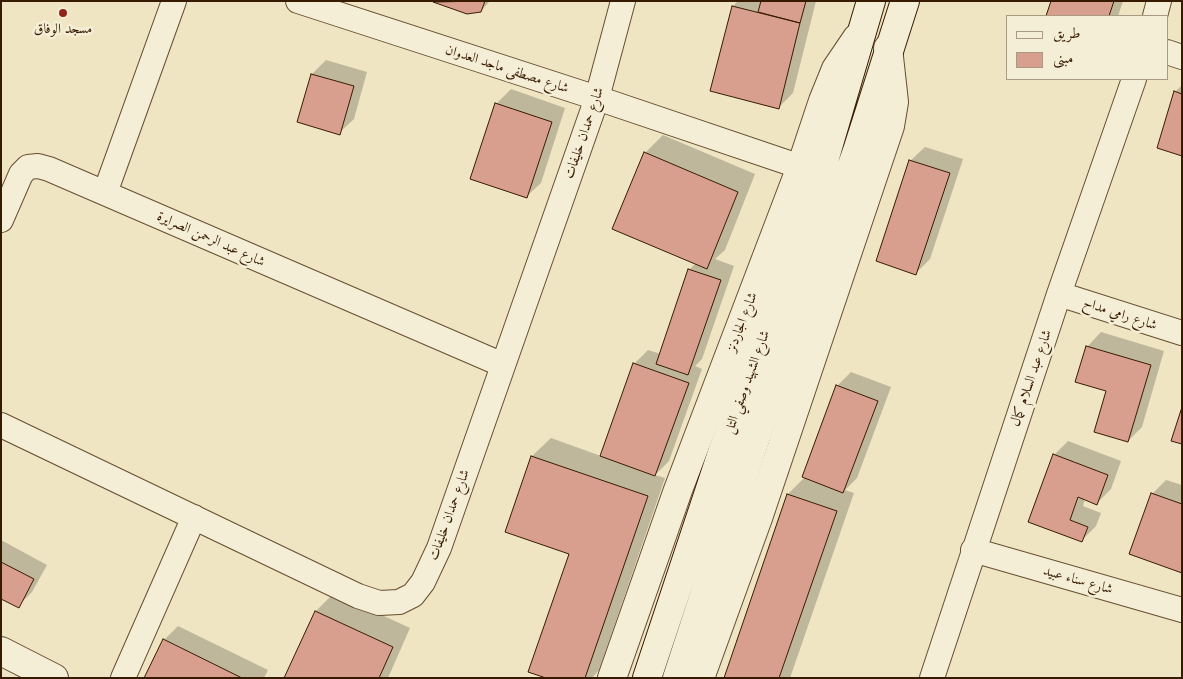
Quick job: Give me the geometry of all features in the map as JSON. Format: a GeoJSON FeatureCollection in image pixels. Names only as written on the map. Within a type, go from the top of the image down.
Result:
{"type":"FeatureCollection","features":[{"type":"Feature","properties":{"kind":"main road"},"geometry":{"type":"LineString","coordinates":[[864,28],[871,1]]}},
{"type":"Feature","properties":{"kind":"main road"},"geometry":{"type":"LineString","coordinates":[[700,678],[758,518],[890,126],[894,102],[888,48],[905,1]]}},
{"type":"Feature","properties":{"kind":"main road","name":"شارع الشهيد وصفي التل"},"geometry":{"type":"LineString","coordinates":[[646,678],[723,450],[813,198],[864,28]]}},
{"type":"Feature","properties":{"kind":"main road","name":"شارع الجاردنز"},"geometry":{"type":"LineString","coordinates":[[612,678],[678,490],[802,167],[823,101],[836,69],[864,28]]}},
{"type":"Feature","properties":{"kind":"main road","name":"شارع الشهيد وصفي التل"},"geometry":{"type":"LineString","coordinates":[[677,678],[756,437],[857,151],[888,48]]}},
{"type":"Feature","properties":{"kind":"main road"},"geometry":{"type":"LineString","coordinates":[[1,651],[54,678]]}},
{"type":"Feature","properties":{"kind":"street"},"geometry":{"type":"LineString","coordinates":[[105,193],[174,1]]}},
{"type":"Feature","properties":{"kind":"street","name":"شارع مصطفى ماجد العدوان"},"geometry":{"type":"LineString","coordinates":[[298,1],[802,167]]}},
{"type":"Feature","properties":{"kind":"street","name":"شارع حمدان خليفات"},"geometry":{"type":"LineString","coordinates":[[1,425],[358,596],[379,603],[399,602],[413,595],[423,582],[438,548],[503,365],[597,98],[623,1]]}},
{"type":"Feature","properties":{"kind":"street"},"geometry":{"type":"LineString","coordinates":[[1155,15],[1160,1]]}},
{"type":"Feature","properties":{"kind":"street"},"geometry":{"type":"LineString","coordinates":[[1168,52],[1182,57]]}},
{"type":"Feature","properties":{"kind":"street","name":"شارع عبد السلام كمال"},"geometry":{"type":"LineString","coordinates":[[932,678],[1059,294],[1134,80]]}},
{"type":"Feature","properties":{"kind":"street","name":"شارع عبد الرحمن الصرايرة"},"geometry":{"type":"LineString","coordinates":[[1,220],[14,185],[28,167],[49,168],[503,365]]}},
{"type":"Feature","properties":{"kind":"street","name":"شارع رامي مداح"},"geometry":{"type":"LineString","coordinates":[[1059,294],[1182,333]]}},
{"type":"Feature","properties":{"kind":"street"},"geometry":{"type":"LineString","coordinates":[[123,678],[194,517]]}},
{"type":"Feature","properties":{"kind":"street","name":"شارع سناء عبيد"},"geometry":{"type":"LineString","coordinates":[[973,550],[1182,610]]}},
{"type":"Feature","properties":{"kind":"building"},"geometry":{"type":"Polygon","coordinates":[[[485,1],[481,12],[467,14],[433,2],[485,1]]]}},
{"type":"Feature","properties":{"kind":"building"},"geometry":{"type":"Polygon","coordinates":[[[761,1],[806,1],[800,23],[758,12],[761,1]]]}},
{"type":"Feature","properties":{"kind":"building"},"geometry":{"type":"Polygon","coordinates":[[[1051,1],[1114,1],[1109,15],[1046,15],[1051,1]]]}},
{"type":"Feature","properties":{"kind":"building"},"geometry":{"type":"Polygon","coordinates":[[[732,6],[800,23],[779,109],[710,91],[732,6]]]}},
{"type":"Feature","properties":{"kind":"building"},"geometry":{"type":"Polygon","coordinates":[[[311,74],[354,86],[340,135],[297,122],[311,74]]]}},
{"type":"Feature","properties":{"kind":"building"},"geometry":{"type":"Polygon","coordinates":[[[1174,91],[1182,94],[1182,156],[1157,148],[1174,91]]]}},
{"type":"Feature","properties":{"kind":"building"},"geometry":{"type":"Polygon","coordinates":[[[495,103],[552,122],[527,198],[470,179],[495,103]]]}},
{"type":"Feature","properties":{"kind":"building"},"geometry":{"type":"Polygon","coordinates":[[[644,152],[738,192],[707,269],[612,229],[644,152]]]}},
{"type":"Feature","properties":{"kind":"building"},"geometry":{"type":"Polygon","coordinates":[[[909,160],[950,173],[916,275],[876,261],[909,160]]]}},
{"type":"Feature","properties":{"kind":"building"},"geometry":{"type":"Polygon","coordinates":[[[688,269],[721,280],[688,375],[656,364],[688,269]]]}},
{"type":"Feature","properties":{"kind":"building"},"geometry":{"type":"Polygon","coordinates":[[[1086,346],[1151,365],[1128,442],[1094,432],[1106,391],[1075,382],[1086,346]]]}},
{"type":"Feature","properties":{"kind":"building"},"geometry":{"type":"Polygon","coordinates":[[[633,363],[689,383],[655,476],[600,456],[633,363]]]}},
{"type":"Feature","properties":{"kind":"building"},"geometry":{"type":"Polygon","coordinates":[[[836,385],[878,401],[843,493],[802,477],[836,385]]]}},
{"type":"Feature","properties":{"kind":"building"},"geometry":{"type":"Polygon","coordinates":[[[1182,407],[1182,444],[1171,441],[1182,407]]]}},
{"type":"Feature","properties":{"kind":"building"},"geometry":{"type":"Polygon","coordinates":[[[1053,454],[1108,475],[1097,505],[1078,497],[1070,520],[1088,527],[1082,542],[1028,522],[1053,454]]]}},
{"type":"Feature","properties":{"kind":"building"},"geometry":{"type":"Polygon","coordinates":[[[531,456],[648,496],[585,678],[546,678],[528,672],[569,554],[505,532],[531,456]]]}},
{"type":"Feature","properties":{"kind":"building"},"geometry":{"type":"Polygon","coordinates":[[[1151,493],[1182,504],[1182,573],[1129,554],[1151,493]]]}},
{"type":"Feature","properties":{"kind":"building"},"geometry":{"type":"Polygon","coordinates":[[[787,494],[837,511],[779,678],[724,678],[787,494]]]}},
{"type":"Feature","properties":{"kind":"building"},"geometry":{"type":"Polygon","coordinates":[[[1,562],[34,579],[19,608],[1,599],[1,562]]]}},
{"type":"Feature","properties":{"kind":"building"},"geometry":{"type":"Polygon","coordinates":[[[315,611],[393,647],[379,678],[284,678],[315,611]]]}},
{"type":"Feature","properties":{"kind":"building"},"geometry":{"type":"Polygon","coordinates":[[[163,639],[242,678],[144,678],[163,639]]]}},
{"type":"Feature","properties":{"kind":"place","name":"مسجد الوفاق"},"geometry":{"type":"Point","coordinates":[63,13]}}]}
